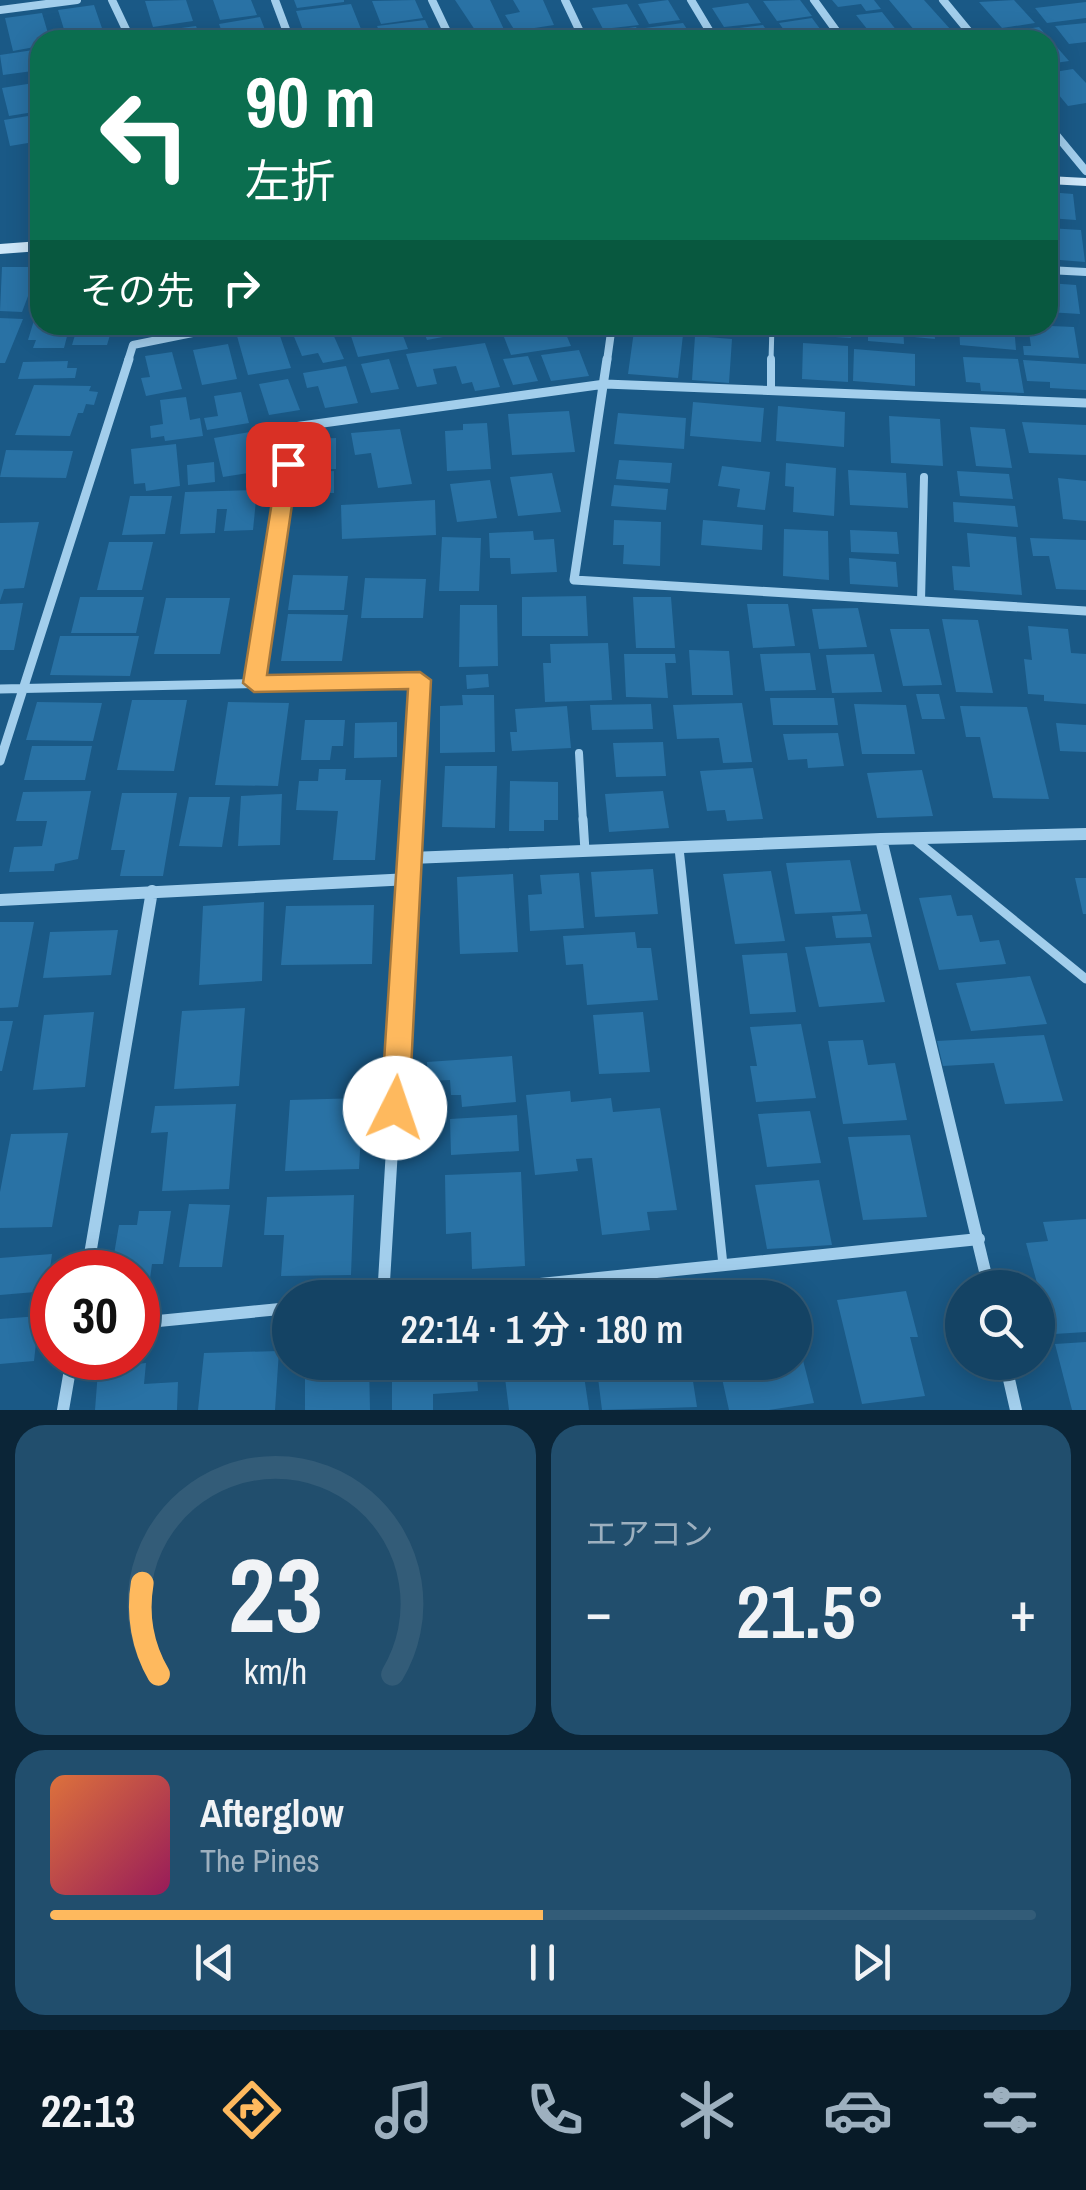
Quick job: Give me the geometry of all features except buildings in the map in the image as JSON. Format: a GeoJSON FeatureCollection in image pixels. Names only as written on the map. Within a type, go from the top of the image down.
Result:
{"type":"FeatureCollection","features":[{"type":"Feature","properties":{"kind":"street"},"geometry":{"type":"LineString","coordinates":[[0,10],[77,0]]}},
{"type":"Feature","properties":{"kind":"street"},"geometry":{"type":"LineString","coordinates":[[112,0],[126,30]]}},
{"type":"Feature","properties":{"kind":"street"},"geometry":{"type":"LineString","coordinates":[[275,0],[286,30]]}},
{"type":"Feature","properties":{"kind":"street"},"geometry":{"type":"LineString","coordinates":[[432,0],[446,30]]}},
{"type":"Feature","properties":{"kind":"street"},"geometry":{"type":"LineString","coordinates":[[565,0],[579,30]]}},
{"type":"Feature","properties":{"kind":"street"},"geometry":{"type":"LineString","coordinates":[[690,0],[709,30]]}},
{"type":"Feature","properties":{"kind":"street"},"geometry":{"type":"LineString","coordinates":[[814,0],[836,30]]}},
{"type":"Feature","properties":{"kind":"street"},"geometry":{"type":"LineString","coordinates":[[943,0],[968,30]]}},
{"type":"Feature","properties":{"kind":"street"},"geometry":{"type":"LineString","coordinates":[[1058,137],[1086,171]]}},
{"type":"Feature","properties":{"kind":"street"},"geometry":{"type":"LineString","coordinates":[[1058,181],[1086,182]]}},
{"type":"Feature","properties":{"kind":"street"},"geometry":{"type":"LineString","coordinates":[[0,249],[30,247]]}},
{"type":"Feature","properties":{"kind":"street"},"geometry":{"type":"LineString","coordinates":[[1058,271],[1086,272]]}},
{"type":"Feature","properties":{"kind":"street"},"geometry":{"type":"LineString","coordinates":[[0,761],[133,345],[182,335]]}},
{"type":"Feature","properties":{"kind":"street"},"geometry":{"type":"LineString","coordinates":[[611,335],[574,580],[1086,611]]}},
{"type":"Feature","properties":{"kind":"street"},"geometry":{"type":"LineString","coordinates":[[254,683],[294,427],[605,384],[1086,403]]}},
{"type":"Feature","properties":{"kind":"street"},"geometry":{"type":"LineString","coordinates":[[0,688],[420,680],[384,1280]]}},
{"type":"Feature","properties":{"kind":"street"},"geometry":{"type":"LineString","coordinates":[[411,858],[1086,834]]}},
{"type":"Feature","properties":{"kind":"street"},"geometry":{"type":"LineString","coordinates":[[881,840],[985,1270]]}},
{"type":"Feature","properties":{"kind":"street"},"geometry":{"type":"LineString","coordinates":[[0,900],[410,879]]}},
{"type":"Feature","properties":{"kind":"street"},"geometry":{"type":"LineString","coordinates":[[91,1250],[152,891]]}},
{"type":"Feature","properties":{"kind":"street"},"geometry":{"type":"LineString","coordinates":[[578,1280],[979,1239]]}},
{"type":"Feature","properties":{"kind":"street"},"geometry":{"type":"LineString","coordinates":[[160,1320],[272,1310]]}},
{"type":"Feature","properties":{"kind":"street"},"geometry":{"type":"LineString","coordinates":[[64,1410],[69,1380]]}},
{"type":"Feature","properties":{"kind":"street"},"geometry":{"type":"LineString","coordinates":[[1010,1380],[1016,1410]]}},
{"type":"Feature","properties":{"kind":"lane"},"geometry":{"type":"LineString","coordinates":[[772,335],[772,391]]}},
{"type":"Feature","properties":{"kind":"lane"},"geometry":{"type":"LineString","coordinates":[[921,601],[924,477]]}},
{"type":"Feature","properties":{"kind":"lane"},"geometry":{"type":"LineString","coordinates":[[579,753],[584,852]]}},
{"type":"Feature","properties":{"kind":"lane"},"geometry":{"type":"LineString","coordinates":[[913,838],[1086,979]]}},
{"type":"Feature","properties":{"kind":"lane"},"geometry":{"type":"LineString","coordinates":[[679,848],[724,1265]]}},
{"type":"Feature","properties":{"kind":"route"},"geometry":{"type":"LineString","coordinates":[[288,464],[254,683],[420,680],[395,1108]]}}]}
